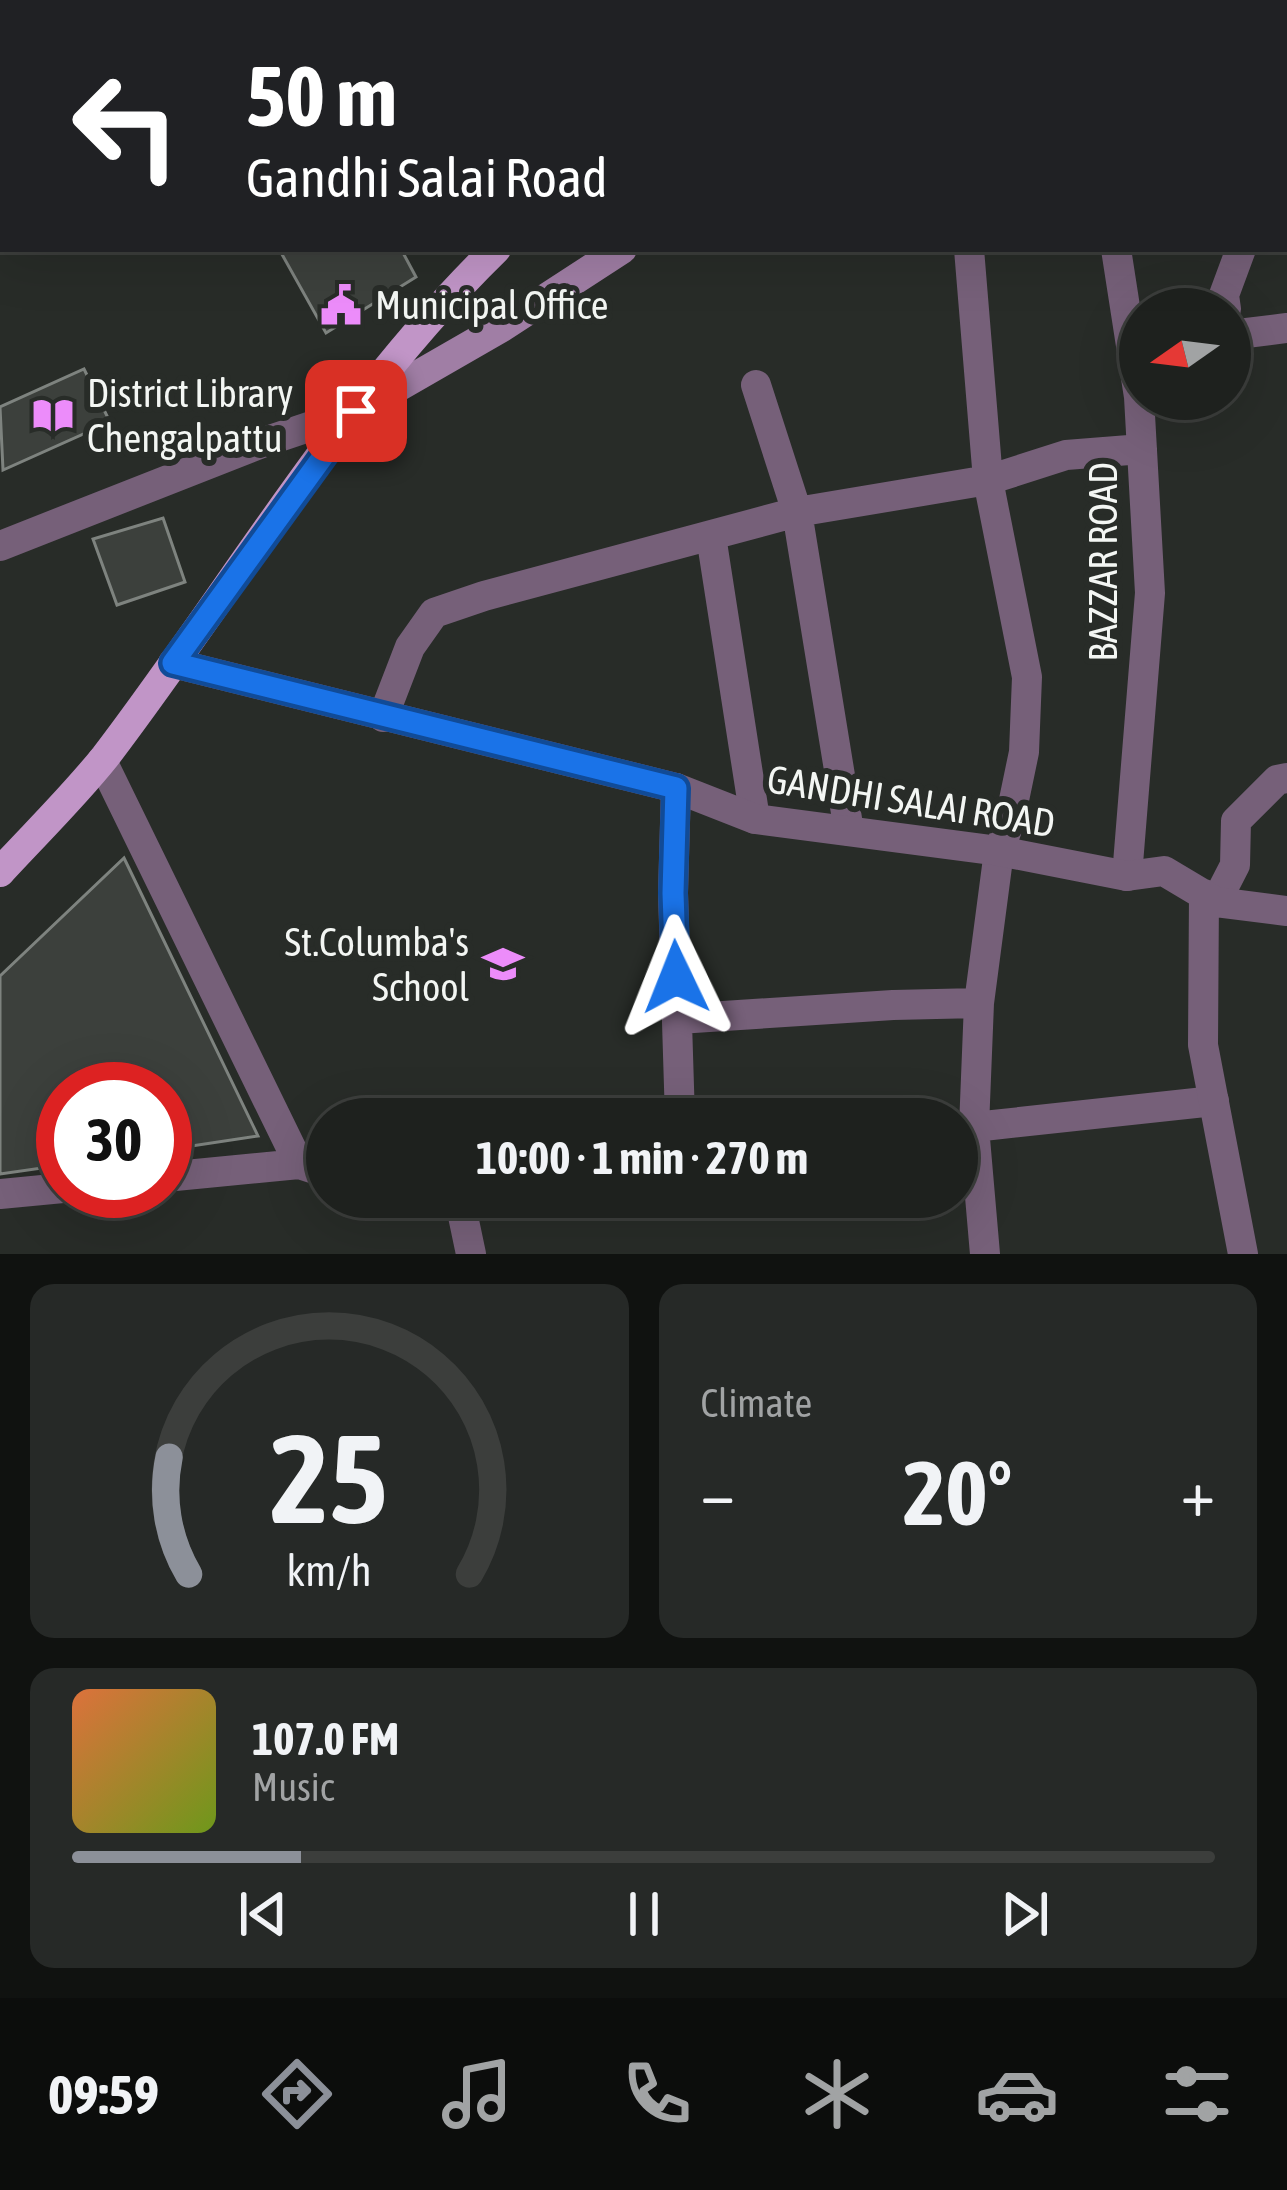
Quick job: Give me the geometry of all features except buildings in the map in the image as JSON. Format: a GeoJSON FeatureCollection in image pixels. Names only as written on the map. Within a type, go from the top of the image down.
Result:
{"type":"FeatureCollection","features":[{"type":"Feature","properties":{"kind":"main road"},"geometry":{"type":"LineString","coordinates":[[0,872],[102,761],[356,411],[440,303],[493,252]]}},
{"type":"Feature","properties":{"kind":"main road"},"geometry":{"type":"LineString","coordinates":[[356,411],[617,252]]}},
{"type":"Feature","properties":{"kind":"street"},"geometry":{"type":"LineString","coordinates":[[968,252],[988,480],[1028,676],[1024,752],[1010,824],[999,851],[979,1004],[975,1098]]}},
{"type":"Feature","properties":{"kind":"street","name":"BAZZAR ROAD"},"geometry":{"type":"LineString","coordinates":[[1116,252],[1139,397],[1150,593],[1126,876]]}},
{"type":"Feature","properties":{"kind":"street"},"geometry":{"type":"LineString","coordinates":[[1227,288],[1240,252]]}},
{"type":"Feature","properties":{"kind":"street"},"geometry":{"type":"LineString","coordinates":[[1251,332],[1287,328]]}},
{"type":"Feature","properties":{"kind":"street"},"geometry":{"type":"LineString","coordinates":[[756,385],[797,512],[849,832]]}},
{"type":"Feature","properties":{"kind":"street"},"geometry":{"type":"LineString","coordinates":[[0,547],[267,441],[356,411]]}},
{"type":"Feature","properties":{"kind":"street"},"geometry":{"type":"LineString","coordinates":[[382,717],[410,647],[434,614],[484,596],[797,512],[988,480],[1066,454],[1142,449]]}},
{"type":"Feature","properties":{"kind":"street"},"geometry":{"type":"LineString","coordinates":[[711,536],[755,819]]}},
{"type":"Feature","properties":{"kind":"street","name":"GANDHI SALAI ROAD"},"geometry":{"type":"LineString","coordinates":[[173,663],[676,788],[755,819],[999,851],[1126,876],[1164,871],[1210,898],[1287,911]]}},
{"type":"Feature","properties":{"kind":"street"},"geometry":{"type":"LineString","coordinates":[[102,761],[306,1154]]}},
{"type":"Feature","properties":{"kind":"street"},"geometry":{"type":"LineString","coordinates":[[1243,1254],[1203,1045],[1210,898],[1235,865],[1236,821],[1277,780],[1287,778]]}},
{"type":"Feature","properties":{"kind":"street"},"geometry":{"type":"LineString","coordinates":[[676,788],[673,893],[680,1098]]}},
{"type":"Feature","properties":{"kind":"street"},"geometry":{"type":"LineString","coordinates":[[678,1019],[979,1004]]}},
{"type":"Feature","properties":{"kind":"street"},"geometry":{"type":"LineString","coordinates":[[978,1127],[1214,1101]]}},
{"type":"Feature","properties":{"kind":"street"},"geometry":{"type":"LineString","coordinates":[[192,1175],[306,1168]]}},
{"type":"Feature","properties":{"kind":"street"},"geometry":{"type":"LineString","coordinates":[[0,1194],[36,1191]]}},
{"type":"Feature","properties":{"kind":"street"},"geometry":{"type":"LineString","coordinates":[[463,1218],[471,1254]]}},
{"type":"Feature","properties":{"kind":"street"},"geometry":{"type":"LineString","coordinates":[[976,1218],[985,1254]]}},
{"type":"Feature","properties":{"kind":"place","name":"Municipal Office"},"geometry":{"type":"Point","coordinates":[341,305]}},
{"type":"Feature","properties":{"kind":"place","name":"District Library Chengalpattu"},"geometry":{"type":"Point","coordinates":[53,415]}},
{"type":"Feature","properties":{"kind":"place","name":"St.Columba's School"},"geometry":{"type":"Point","coordinates":[503,964]}},
{"type":"Feature","properties":{"kind":"route"},"geometry":{"type":"LineString","coordinates":[[356,411],[173,663],[676,788],[676,977]]}}]}
